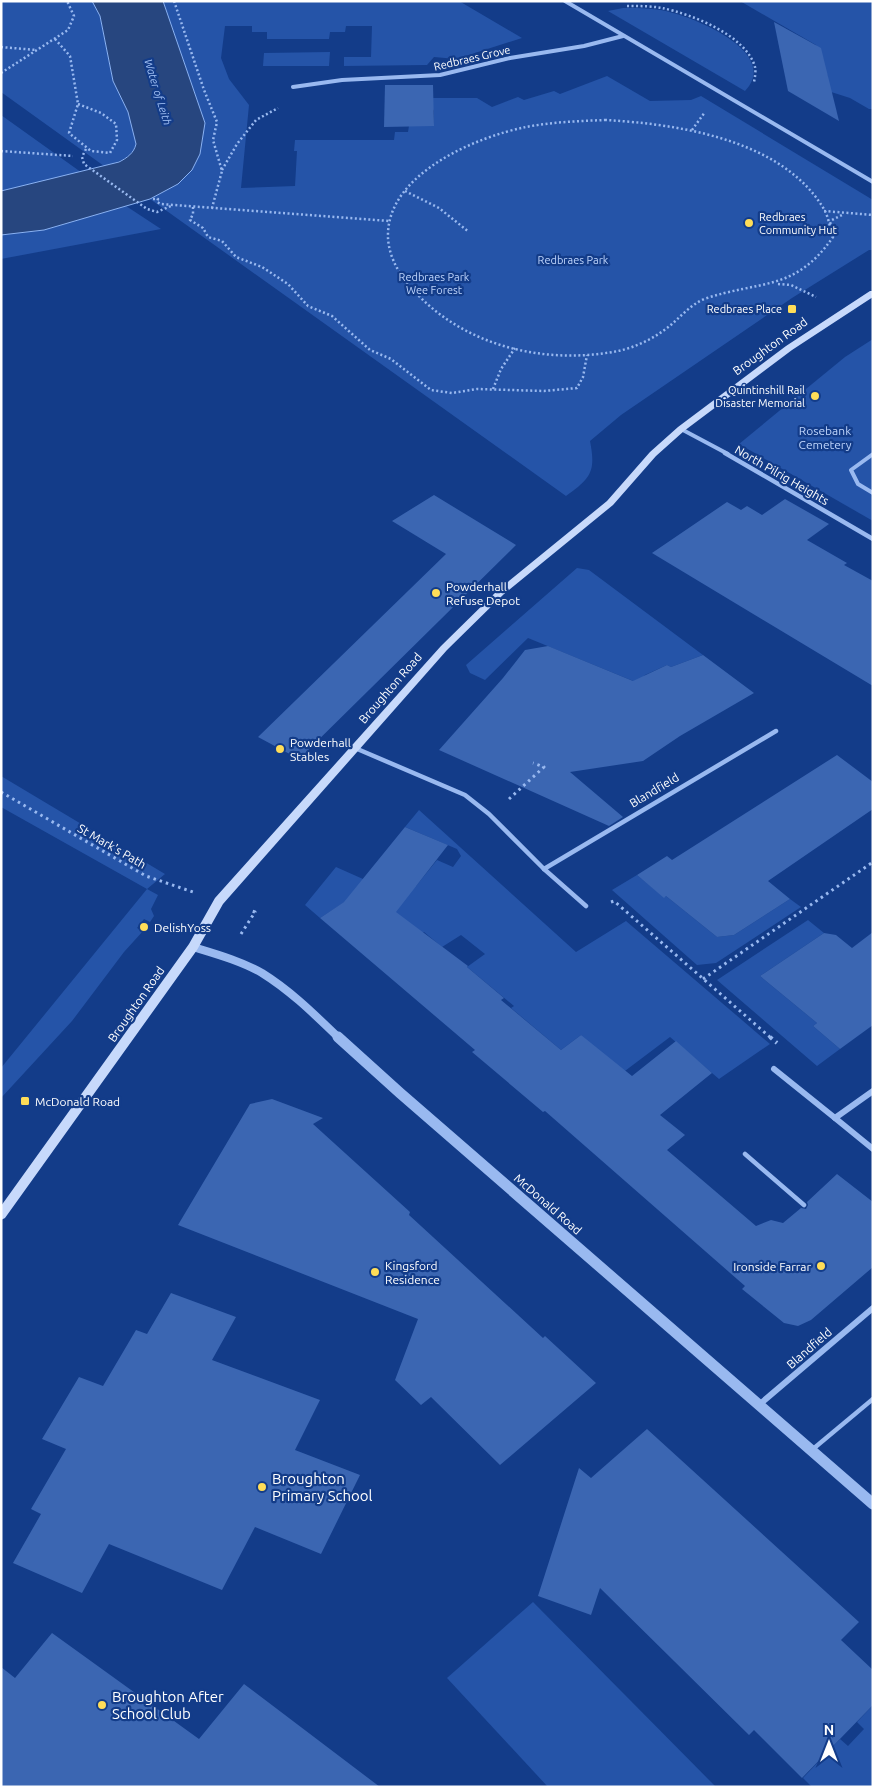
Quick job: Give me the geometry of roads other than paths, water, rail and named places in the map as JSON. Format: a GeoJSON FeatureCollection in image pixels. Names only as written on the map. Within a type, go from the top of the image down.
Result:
{"type":"FeatureCollection","features":[{"type":"Feature","properties":{"kind":"main road","name":"Broughton Road"},"geometry":{"type":"LineString","coordinates":[[1,1215],[193,947],[220,901],[444,648],[501,592],[610,503],[653,454],[681,429],[789,348],[873,293]]}},
{"type":"Feature","properties":{"kind":"street"},"geometry":{"type":"LineString","coordinates":[[565,1],[873,182]]}},
{"type":"Feature","properties":{"kind":"street","name":"Redbraes Grove"},"geometry":{"type":"LineString","coordinates":[[293,87],[342,80],[440,76],[525,55],[584,46],[623,36]]}},
{"type":"Feature","properties":{"kind":"street","name":"North Pilrig Heights"},"geometry":{"type":"LineString","coordinates":[[681,429],[762,473],[873,539]]}},
{"type":"Feature","properties":{"kind":"street","name":"Blandfield"},"geometry":{"type":"LineString","coordinates":[[544,869],[776,731]]}},
{"type":"Feature","properties":{"kind":"street"},"geometry":{"type":"LineString","coordinates":[[355,748],[450,786],[465,795],[489,814],[544,869],[586,906]]}},
{"type":"Feature","properties":{"kind":"street","name":"McDonald Road"},"geometry":{"type":"LineString","coordinates":[[193,947],[229,958],[261,973],[291,994],[400,1093],[873,1504]]}},
{"type":"Feature","properties":{"kind":"street"},"geometry":{"type":"LineString","coordinates":[[774,1069],[873,1149]]}},
{"type":"Feature","properties":{"kind":"street"},"geometry":{"type":"LineString","coordinates":[[835,1118],[873,1091]]}},
{"type":"Feature","properties":{"kind":"street","name":"Blandfield"},"geometry":{"type":"LineString","coordinates":[[760,1404],[873,1308]]}},
{"type":"Feature","properties":{"kind":"lane"},"geometry":{"type":"LineString","coordinates":[[873,454],[851,470],[852,479],[873,493]]}},
{"type":"Feature","properties":{"kind":"lane"},"geometry":{"type":"LineString","coordinates":[[745,1154],[804,1204]]}},
{"type":"Feature","properties":{"kind":"lane"},"geometry":{"type":"LineString","coordinates":[[812,1450],[873,1399]]}},
{"type":"Feature","properties":{"kind":"water","name":"Water of Leith"},"geometry":{"type":"Polygon","coordinates":[[[92,1],[163,1],[205,123],[200,154],[192,170],[178,184],[150,199],[44,230],[1,235],[1,191],[119,162],[134,150],[136,144],[128,112],[113,81],[100,16],[92,1]]]}},
{"type":"Feature","properties":{"kind":"place","name":"Redbraes Community Hut"},"geometry":{"type":"Point","coordinates":[749,223]}},
{"type":"Feature","properties":{"kind":"place","name":"Redbraes Place"},"geometry":{"type":"Point","coordinates":[792,309]}},
{"type":"Feature","properties":{"kind":"place","name":"Quintinshill Rail Disaster Memorial"},"geometry":{"type":"Point","coordinates":[815,396]}},
{"type":"Feature","properties":{"kind":"place","name":"Powderhall Refuse Depot"},"geometry":{"type":"Point","coordinates":[436,593]}},
{"type":"Feature","properties":{"kind":"place","name":"Powderhall Stables"},"geometry":{"type":"Point","coordinates":[280,749]}},
{"type":"Feature","properties":{"kind":"place","name":"DelishYoss"},"geometry":{"type":"Point","coordinates":[144,927]}},
{"type":"Feature","properties":{"kind":"place","name":"McDonald Road"},"geometry":{"type":"Point","coordinates":[25,1101]}},
{"type":"Feature","properties":{"kind":"place","name":"Ironside Farrar"},"geometry":{"type":"Point","coordinates":[821,1266]}},
{"type":"Feature","properties":{"kind":"place","name":"Kingsford Residence"},"geometry":{"type":"Point","coordinates":[375,1272]}},
{"type":"Feature","properties":{"kind":"place","name":"Broughton Primary School"},"geometry":{"type":"Point","coordinates":[262,1487]}},
{"type":"Feature","properties":{"kind":"place","name":"Broughton After School Club"},"geometry":{"type":"Point","coordinates":[102,1705]}},
{"type":"Feature","properties":{"kind":"park label","name":"Redbraes Park"},"geometry":{"type":"Point","coordinates":[573,260]}},
{"type":"Feature","properties":{"kind":"park label","name":"Redbraes Park Wee Forest"},"geometry":{"type":"Point","coordinates":[434,283]}},
{"type":"Feature","properties":{"kind":"park label","name":"Rosebank Cemetery"},"geometry":{"type":"Point","coordinates":[825,437]}}]}
